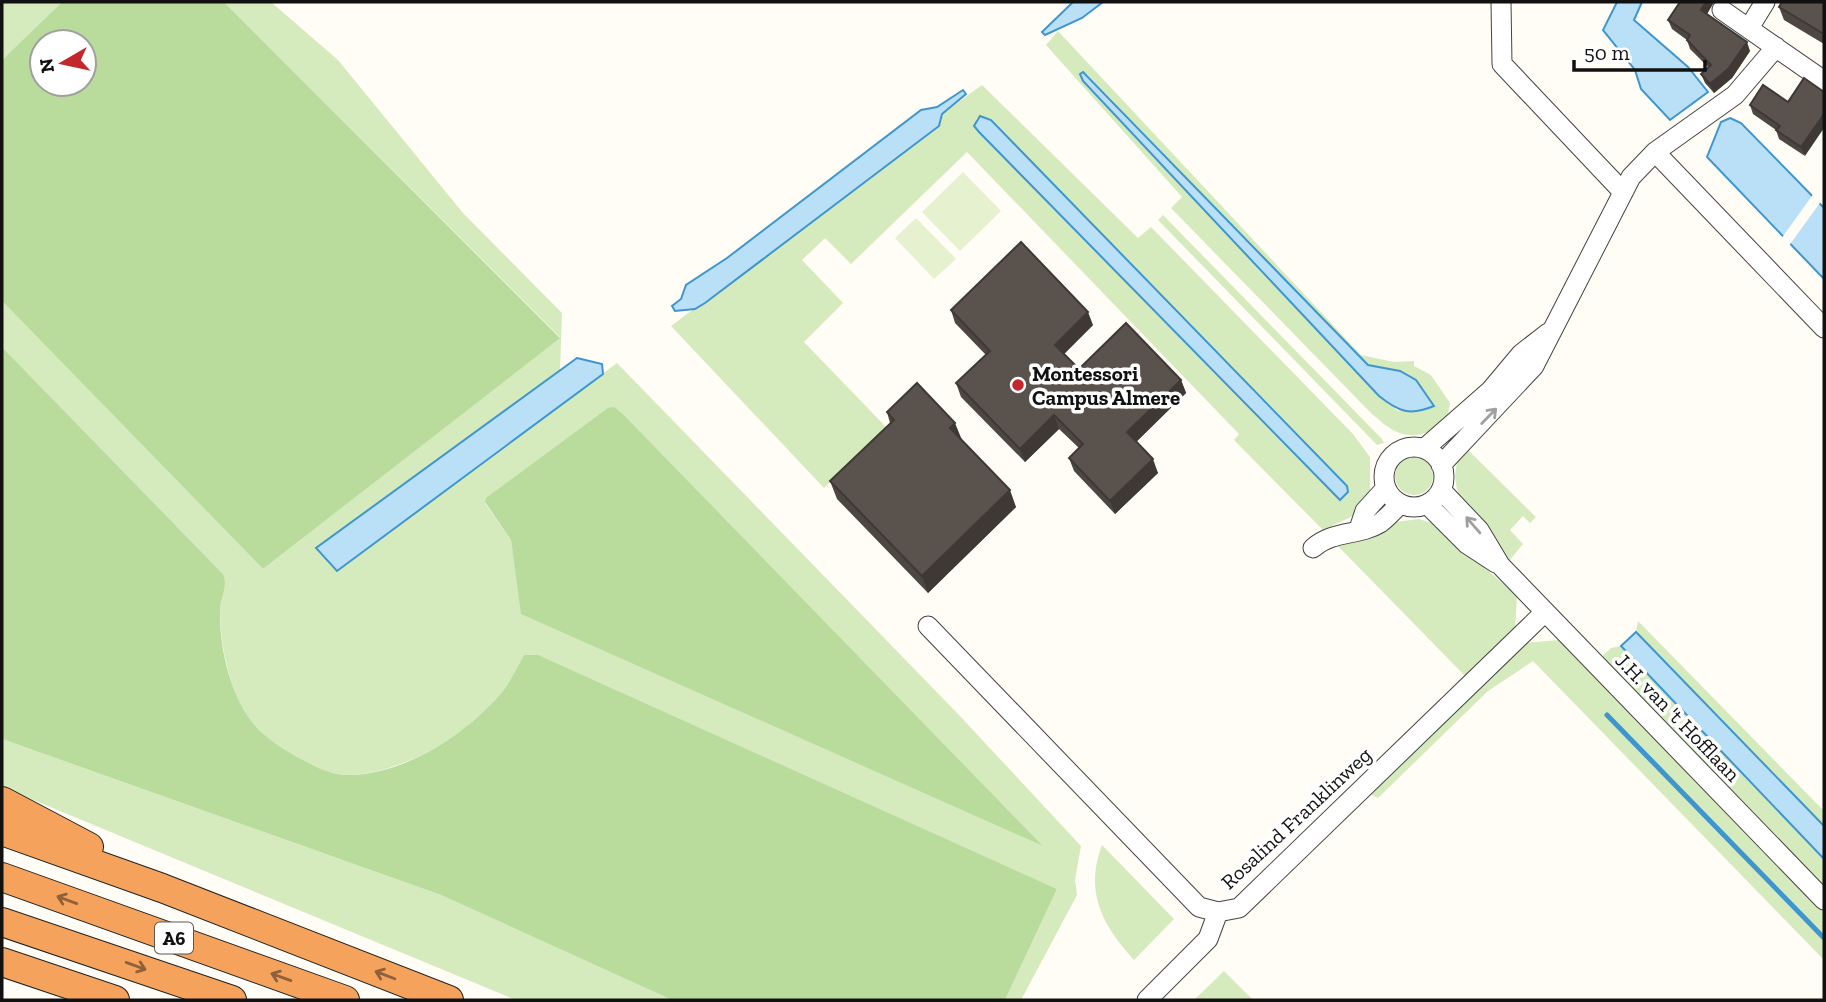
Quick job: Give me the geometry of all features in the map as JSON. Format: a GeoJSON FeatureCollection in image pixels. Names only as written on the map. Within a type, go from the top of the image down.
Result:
{"type":"FeatureCollection","features":[{"type":"Feature","properties":{"kind":"highway","name":"A6"},"geometry":{"type":"LineString","coordinates":[[2,801],[162,888]]}},
{"type":"Feature","properties":{"kind":"highway","name":"A6"},"geometry":{"type":"LineString","coordinates":[[2,831],[162,888],[449,1000]]}},
{"type":"Feature","properties":{"kind":"highway","name":"A6"},"geometry":{"type":"LineString","coordinates":[[2,877],[345,1000]]}},
{"type":"Feature","properties":{"kind":"highway","name":"A6"},"geometry":{"type":"LineString","coordinates":[[2,922],[232,1000]]}},
{"type":"Feature","properties":{"kind":"highway"},"geometry":{"type":"LineString","coordinates":[[2,962],[115,1000]]}},
{"type":"Feature","properties":{"kind":"highway"},"geometry":{"type":"LineString","coordinates":[[2,968],[48,977]]}},
{"type":"Feature","properties":{"kind":"street"},"geometry":{"type":"LineString","coordinates":[[1501,2],[1502,64],[1623,192]]}},
{"type":"Feature","properties":{"kind":"street"},"geometry":{"type":"LineString","coordinates":[[1749,28],[1765,2]]}},
{"type":"Feature","properties":{"kind":"street"},"geometry":{"type":"LineString","coordinates":[[1722,10],[1824,80]]}},
{"type":"Feature","properties":{"kind":"street"},"geometry":{"type":"LineString","coordinates":[[1441,465],[1534,366],[1630,177],[1655,152],[1735,95],[1776,47]]}},
{"type":"Feature","properties":{"kind":"street"},"geometry":{"type":"LineString","coordinates":[[1655,152],[1824,328]]}},
{"type":"Feature","properties":{"kind":"street"},"geometry":{"type":"LineString","coordinates":[[1425,448],[1441,465],[1444,482],[1434,497],[1414,507],[1401,504],[1386,488],[1384,471],[1391,456],[1402,448],[1425,448],[1490,391],[1521,354],[1552,331]]}},
{"type":"Feature","properties":{"kind":"street"},"geometry":{"type":"LineString","coordinates":[[1359,529],[1365,511],[1386,488]]}},
{"type":"Feature","properties":{"kind":"street","name":"J.H. van 't Hofflaan"},"geometry":{"type":"LineString","coordinates":[[1434,497],[1479,530],[1500,565],[1824,900]]}},
{"type":"Feature","properties":{"kind":"street"},"geometry":{"type":"LineString","coordinates":[[1313,548],[1323,539],[1379,523],[1401,504]]}},
{"type":"Feature","properties":{"kind":"street","name":"Rosalind Franklinweg"},"geometry":{"type":"LineString","coordinates":[[928,626],[1199,907],[1218,912],[1239,908],[1545,612]]}},
{"type":"Feature","properties":{"kind":"street"},"geometry":{"type":"LineString","coordinates":[[1147,1000],[1208,939],[1218,912]]}},
{"type":"Feature","properties":{"kind":"green space"},"geometry":{"type":"Polygon","coordinates":[[[62,2],[35,28],[28,28],[28,35],[2,60],[2,4],[62,2]]]}},
{"type":"Feature","properties":{"kind":"green space"},"geometry":{"type":"Polygon","coordinates":[[[62,2],[224,2],[560,338],[263,569],[2,301],[2,60],[28,35],[28,98],[98,98],[98,28],[35,28],[62,2]]]}},
{"type":"Feature","properties":{"kind":"green space"},"geometry":{"type":"Polygon","coordinates":[[[224,2],[271,2],[338,60],[463,213],[562,313],[560,370],[317,549],[337,571],[617,363],[959,715],[1081,846],[1075,880],[1077,895],[1021,1000],[1005,1000],[1057,889],[524,655],[505,688],[488,707],[454,736],[415,758],[373,772],[352,775],[326,771],[284,750],[251,722],[232,684],[220,624],[223,574],[2,347],[2,301],[263,569],[560,337],[224,2]],[[624,415],[485,503],[511,540],[522,614],[1041,844],[624,415]]]}},
{"type":"Feature","properties":{"kind":"green space"},"geometry":{"type":"Polygon","coordinates":[[[1058,31],[1361,355],[1394,362],[1414,361],[1414,366],[1431,375],[1450,403],[1446,424],[1422,434],[1403,434],[1394,431],[1366,408],[1171,208],[1182,197],[1046,45],[1058,31]],[[1087,74],[1083,81],[1379,396],[1398,411],[1428,396],[1406,375],[1368,366],[1087,74]]]}},
{"type":"Feature","properties":{"kind":"green space"},"geometry":{"type":"Polygon","coordinates":[[[982,85],[1138,238],[1151,227],[1353,434],[1370,457],[1370,490],[1353,516],[1323,530],[1234,440],[1239,434],[967,152],[851,264],[825,238],[802,260],[843,303],[804,342],[886,427],[824,488],[671,326],[939,126],[942,114],[982,85]],[[981,116],[976,119],[979,132],[1341,499],[1348,492],[1347,486],[991,120],[981,116]]]}},
{"type":"Feature","properties":{"kind":"green space"},"geometry":{"type":"Polygon","coordinates":[[[963,172],[1001,211],[960,251],[922,212],[963,172]]]}},
{"type":"Feature","properties":{"kind":"green space"},"geometry":{"type":"Polygon","coordinates":[[[1163,215],[1384,443],[1377,445],[1158,220],[1163,215]]]}},
{"type":"Feature","properties":{"kind":"green space"},"geometry":{"type":"Polygon","coordinates":[[[916,218],[956,259],[934,279],[895,238],[916,218]]]}},
{"type":"Feature","properties":{"kind":"green space"},"geometry":{"type":"Polygon","coordinates":[[[2,347],[223,574],[225,583],[220,623],[231,682],[251,721],[285,750],[316,767],[337,774],[373,773],[394,767],[435,748],[472,722],[502,692],[524,655],[538,655],[1057,889],[1005,1000],[672,1000],[441,895],[2,739],[2,347]]]}},
{"type":"Feature","properties":{"kind":"green space"},"geometry":{"type":"Polygon","coordinates":[[[614,407],[1043,846],[521,614],[511,540],[485,502],[486,498],[608,408],[614,407]]]}},
{"type":"Feature","properties":{"kind":"green space"},"geometry":{"type":"Polygon","coordinates":[[[1466,448],[1536,517],[1530,523],[1523,516],[1510,530],[1523,544],[1509,561],[1476,523],[1459,493],[1455,478],[1457,463],[1466,448]]]}},
{"type":"Feature","properties":{"kind":"green space"},"geometry":{"type":"Polygon","coordinates":[[[1414,457],[1427,463],[1433,476],[1427,489],[1414,495],[1401,489],[1395,476],[1401,463],[1414,457]]]}},
{"type":"Feature","properties":{"kind":"green space"},"geometry":{"type":"Polygon","coordinates":[[[1419,519],[1435,524],[1517,596],[1515,631],[1467,678],[1334,542],[1395,522],[1419,519]]]}},
{"type":"Feature","properties":{"kind":"green space"},"geometry":{"type":"Polygon","coordinates":[[[1638,621],[1824,811],[1824,826],[1636,632],[1638,621]]]}},
{"type":"Feature","properties":{"kind":"green space"},"geometry":{"type":"Polygon","coordinates":[[[1559,640],[1824,912],[1824,960],[1533,661],[1488,691],[1378,798],[1370,794],[1525,643],[1559,640]]]}},
{"type":"Feature","properties":{"kind":"green space"},"geometry":{"type":"Polygon","coordinates":[[[1621,646],[1824,859],[1824,887],[1600,658],[1611,648],[1621,646]]]}},
{"type":"Feature","properties":{"kind":"green space"},"geometry":{"type":"Polygon","coordinates":[[[2,739],[441,895],[672,1000],[516,1000],[2,787],[2,739]]]}},
{"type":"Feature","properties":{"kind":"green space"},"geometry":{"type":"Polygon","coordinates":[[[1102,845],[1174,919],[1134,960],[1113,934],[1096,894],[1095,878],[1102,845]]]}},
{"type":"Feature","properties":{"kind":"green space"},"geometry":{"type":"Polygon","coordinates":[[[1224,971],[1253,1000],[1194,1000],[1224,971]]]}},
{"type":"Feature","properties":{"kind":"water"},"geometry":{"type":"Polygon","coordinates":[[[1073,2],[1103,2],[1082,18],[1045,35],[1042,32],[1073,2]]]}},
{"type":"Feature","properties":{"kind":"water"},"geometry":{"type":"Polygon","coordinates":[[[1617,2],[1642,2],[1634,20],[1688,67],[1708,92],[1670,120],[1641,89],[1635,70],[1603,30],[1617,2]]]}},
{"type":"Feature","properties":{"kind":"water"},"geometry":{"type":"Polygon","coordinates":[[[1083,72],[1368,365],[1400,371],[1416,380],[1434,406],[1418,411],[1405,411],[1379,396],[1083,81],[1080,74],[1083,72]]]}},
{"type":"Feature","properties":{"kind":"water"},"geometry":{"type":"Polygon","coordinates":[[[963,90],[966,94],[942,114],[939,126],[705,303],[695,309],[675,311],[672,306],[681,299],[686,285],[727,258],[921,110],[937,107],[963,90]]]}},
{"type":"Feature","properties":{"kind":"water"},"geometry":{"type":"Polygon","coordinates":[[[980,116],[991,120],[1347,486],[1348,492],[1340,500],[979,132],[974,126],[980,116]]]}},
{"type":"Feature","properties":{"kind":"water"},"geometry":{"type":"Polygon","coordinates":[[[1730,118],[1741,123],[1824,208],[1824,279],[1707,157],[1721,122],[1730,118]]]}},
{"type":"Feature","properties":{"kind":"water"},"geometry":{"type":"Polygon","coordinates":[[[577,358],[602,364],[603,374],[337,571],[316,548],[577,358]]]}},
{"type":"Feature","properties":{"kind":"water"},"geometry":{"type":"Polygon","coordinates":[[[1636,632],[1824,826],[1824,859],[1621,646],[1636,632]]]}},
{"type":"Feature","properties":{"kind":"pier"},"geometry":{"type":"Polygon","coordinates":[[[1814,193],[1822,200],[1788,247],[1781,239],[1814,193]]]}},
{"type":"Feature","properties":{"kind":"building"},"geometry":{"type":"Polygon","coordinates":[[[1680,2],[1706,2],[1701,10],[1747,42],[1728,69],[1710,84],[1701,74],[1711,65],[1687,40],[1690,35],[1668,20],[1680,2]]]}},
{"type":"Feature","properties":{"kind":"building"},"geometry":{"type":"Polygon","coordinates":[[[1782,2],[1824,2],[1824,34],[1779,7],[1782,2]]]}},
{"type":"Feature","properties":{"kind":"building"},"geometry":{"type":"Polygon","coordinates":[[[1804,78],[1824,92],[1824,114],[1801,147],[1776,130],[1780,126],[1750,105],[1763,85],[1788,102],[1804,78]]]}},
{"type":"Feature","properties":{"kind":"building"},"geometry":{"type":"Polygon","coordinates":[[[1021,242],[1088,312],[1055,345],[1079,369],[1126,323],[1181,380],[1127,432],[1153,459],[1110,501],[1069,458],[1083,444],[1054,415],[1020,449],[956,383],[990,351],[951,310],[1021,242]]]}},
{"type":"Feature","properties":{"kind":"building"},"geometry":{"type":"Polygon","coordinates":[[[917,383],[955,423],[950,428],[1010,490],[922,576],[830,481],[894,420],[887,412],[917,383]]]}},
{"type":"Feature","properties":{"kind":"waterway"},"geometry":{"type":"LineString","coordinates":[[1607,715],[1824,938]]}},
{"type":"Feature","properties":{"kind":"place","name":"Montessori Campus Almere"},"geometry":{"type":"Point","coordinates":[1018,385]}}]}
